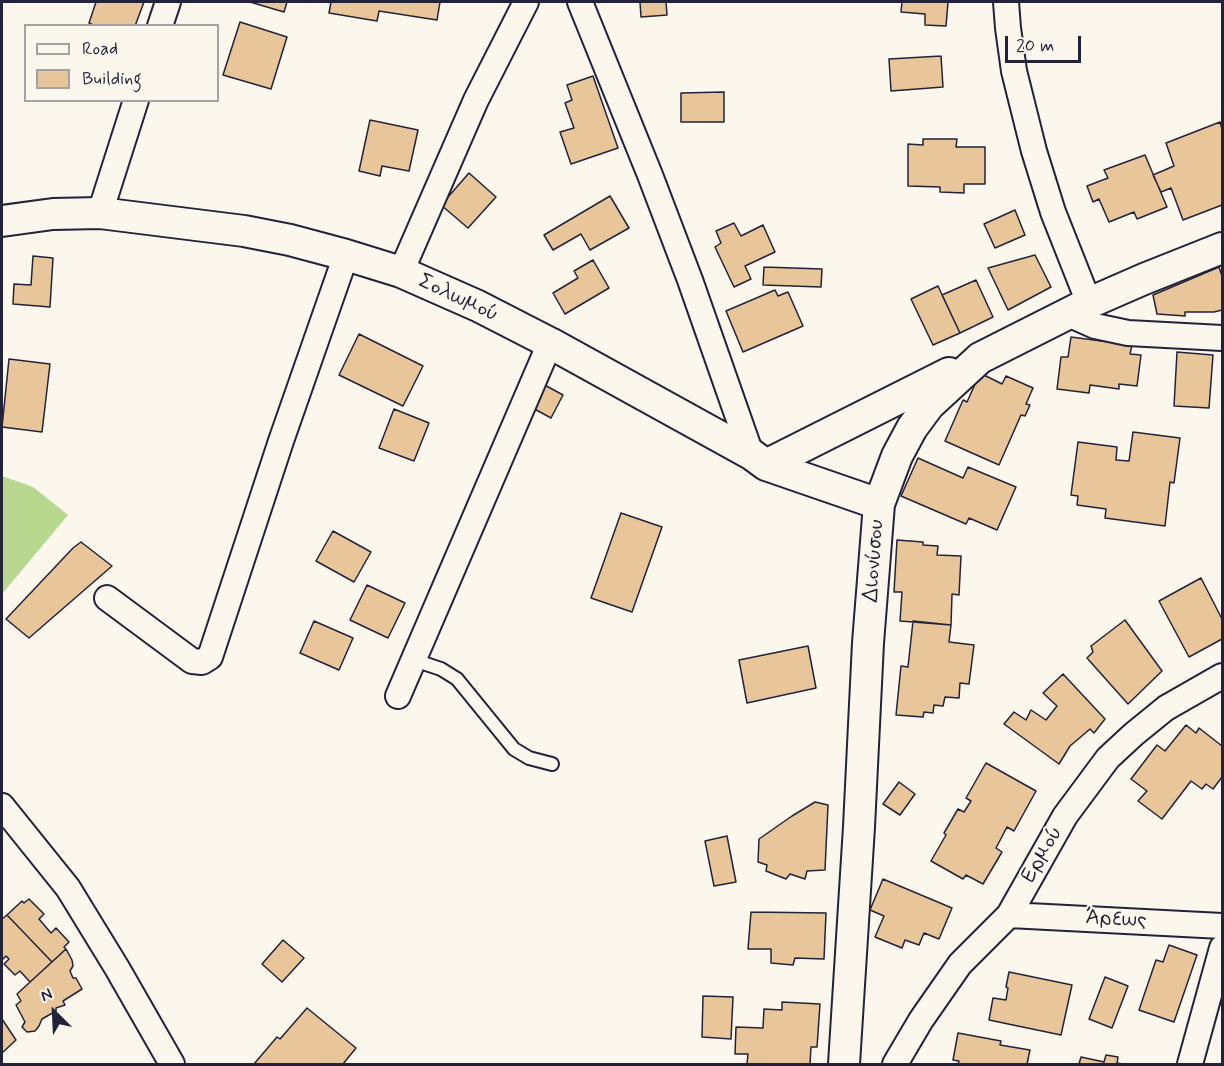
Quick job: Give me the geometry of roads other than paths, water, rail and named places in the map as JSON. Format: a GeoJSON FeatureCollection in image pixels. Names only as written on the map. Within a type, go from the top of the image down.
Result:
{"type":"FeatureCollection","features":[{"type":"Feature","properties":{"kind":"street"},"geometry":{"type":"LineString","coordinates":[[161,24],[168,2]]}},
{"type":"Feature","properties":{"kind":"street"},"geometry":{"type":"LineString","coordinates":[[401,272],[476,100],[526,2]]}},
{"type":"Feature","properties":{"kind":"street"},"geometry":{"type":"LineString","coordinates":[[580,2],[759,459],[980,358]]}},
{"type":"Feature","properties":{"kind":"street"},"geometry":{"type":"LineString","coordinates":[[1006,2],[1014,71],[1079,309],[1095,326],[1128,333],[1222,338]]}},
{"type":"Feature","properties":{"kind":"street"},"geometry":{"type":"LineString","coordinates":[[100,213],[135,102]]}},
{"type":"Feature","properties":{"kind":"street","name":"Σολωμού"},"geometry":{"type":"LineString","coordinates":[[2,221],[53,214],[100,213],[244,231],[290,240],[401,272],[478,306],[759,459],[879,504]]}},
{"type":"Feature","properties":{"kind":"street","name":"Διονύσου"},"geometry":{"type":"LineString","coordinates":[[844,1065],[868,643],[879,504],[897,456],[912,428],[929,405],[980,358],[1170,267],[1222,248]]}},
{"type":"Feature","properties":{"kind":"street"},"geometry":{"type":"LineString","coordinates":[[108,598],[192,661],[202,662],[210,657],[281,441],[346,255]]}},
{"type":"Feature","properties":{"kind":"street"},"geometry":{"type":"LineString","coordinates":[[398,696],[550,344]]}},
{"type":"Feature","properties":{"kind":"street","name":"Ερμού"},"geometry":{"type":"LineString","coordinates":[[895,1065],[921,1020],[960,964],[1009,915],[1065,816],[1108,758],[1166,708],[1222,676]]}},
{"type":"Feature","properties":{"kind":"street"},"geometry":{"type":"LineString","coordinates":[[2,806],[68,888],[172,1065]]}},
{"type":"Feature","properties":{"kind":"street","name":"Άρεως"},"geometry":{"type":"LineString","coordinates":[[1009,915],[1222,926]]}},
{"type":"Feature","properties":{"kind":"street"},"geometry":{"type":"LineString","coordinates":[[1190,1065],[1222,948]]}},
{"type":"Feature","properties":{"kind":"lane"},"geometry":{"type":"LineString","coordinates":[[414,660],[441,669],[457,679],[514,749],[529,758],[552,764]]}}]}
